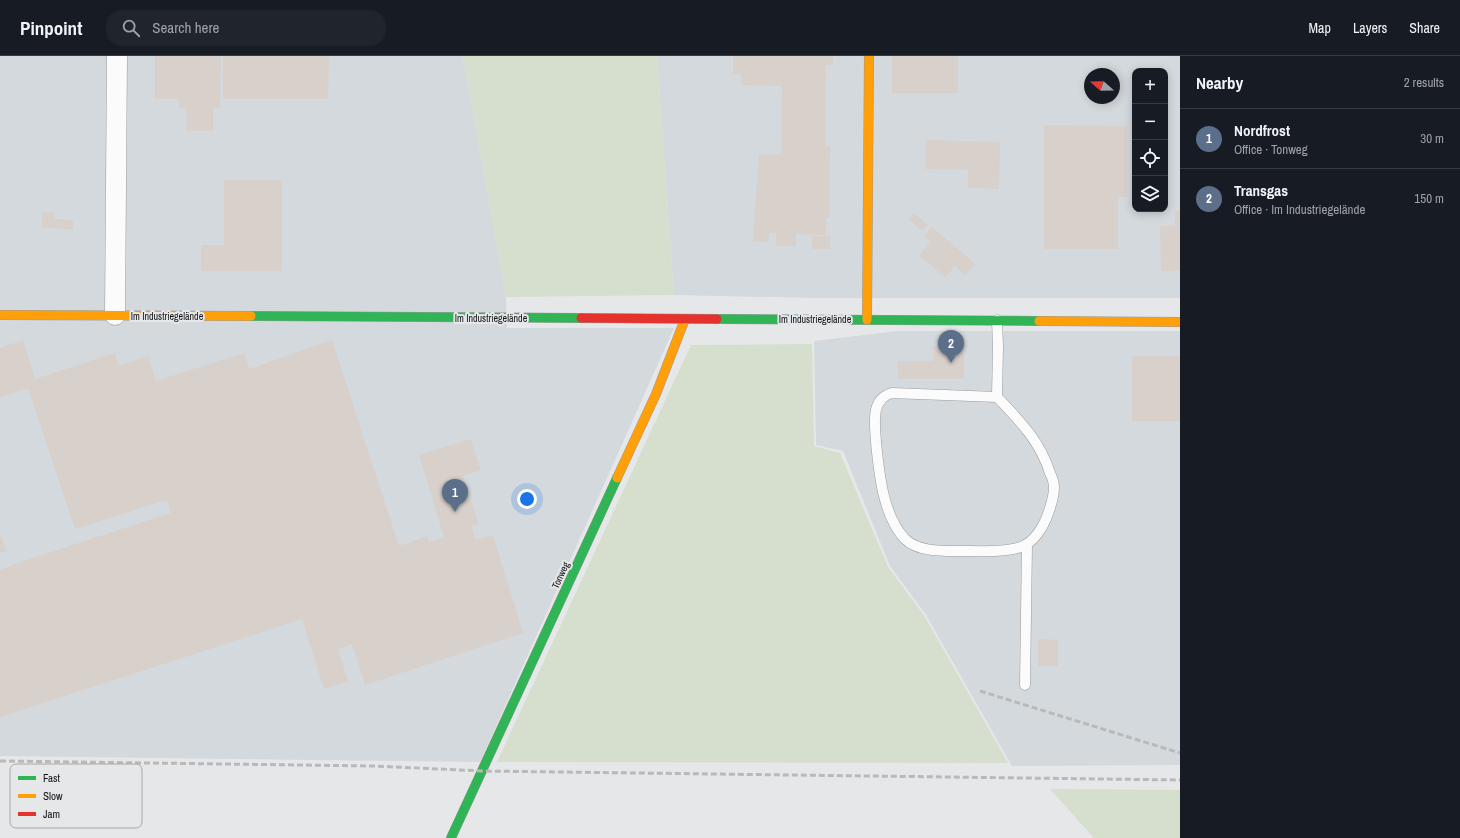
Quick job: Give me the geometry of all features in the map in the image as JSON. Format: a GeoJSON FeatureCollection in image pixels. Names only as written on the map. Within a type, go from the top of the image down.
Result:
{"type":"FeatureCollection","features":[{"type":"Feature","properties":{"kind":"street"},"geometry":{"type":"LineString","coordinates":[[115,315],[117,56]]}},
{"type":"Feature","properties":{"kind":"street"},"geometry":{"type":"LineString","coordinates":[[867,320],[869,56]]}},
{"type":"Feature","properties":{"kind":"street","name":"Im Industriegelände"},"geometry":{"type":"LineString","coordinates":[[0,315],[1180,322]]}},
{"type":"Feature","properties":{"kind":"street","name":"Tonweg"},"geometry":{"type":"LineString","coordinates":[[451,838],[656,394],[685,319]]}},
{"type":"Feature","properties":{"kind":"lane"},"geometry":{"type":"LineString","coordinates":[[997,320],[997,397]]}},
{"type":"Feature","properties":{"kind":"lane"},"geometry":{"type":"LineString","coordinates":[[892,393],[997,397],[1023,424],[1046,460],[1054,485],[1051,505],[1044,522],[1035,537],[1024,546],[1016,548],[987,551],[944,551],[927,549],[914,545],[906,540],[899,532],[892,519],[885,496],[877,453],[875,425],[877,405],[881,398],[892,393]]}},
{"type":"Feature","properties":{"kind":"lane"},"geometry":{"type":"LineString","coordinates":[[1025,685],[1027,544]]}},
{"type":"Feature","properties":{"kind":"shaded area"},"geometry":{"type":"Polygon","coordinates":[[[0,56],[463,56],[506,297],[507,328],[674,328],[480,762],[0,756],[0,56]]]}},
{"type":"Feature","properties":{"kind":"shaded area"},"geometry":{"type":"Polygon","coordinates":[[[657,56],[1180,56],[1180,298],[817,298],[674,295],[657,56]]]}},
{"type":"Feature","properties":{"kind":"shaded area"},"geometry":{"type":"Polygon","coordinates":[[[898,331],[1180,331],[1180,765],[1012,766],[926,615],[890,566],[843,451],[816,445],[814,341],[898,331]]]}},
{"type":"Feature","properties":{"kind":"green space"},"geometry":{"type":"Polygon","coordinates":[[[463,56],[657,56],[674,295],[506,297],[463,56]]]}},
{"type":"Feature","properties":{"kind":"green space"},"geometry":{"type":"Polygon","coordinates":[[[812,344],[814,446],[840,453],[888,567],[925,617],[1008,763],[497,762],[691,345],[812,344]]]}},
{"type":"Feature","properties":{"kind":"green space"},"geometry":{"type":"Polygon","coordinates":[[[1050,789],[1180,790],[1180,838],[1094,838],[1050,789]]]}},
{"type":"Feature","properties":{"kind":"building"},"geometry":{"type":"Polygon","coordinates":[[[155,56],[221,56],[220,108],[213,108],[213,131],[187,131],[186,108],[179,108],[179,99],[155,99],[155,56]]]}},
{"type":"Feature","properties":{"kind":"building"},"geometry":{"type":"Polygon","coordinates":[[[223,56],[329,56],[328,99],[223,99],[223,56]]]}},
{"type":"Feature","properties":{"kind":"building"},"geometry":{"type":"Polygon","coordinates":[[[733,56],[833,56],[833,65],[826,65],[825,146],[830,146],[829,218],[826,218],[826,235],[796,234],[796,246],[776,246],[776,233],[761,233],[769,234],[769,242],[753,242],[759,155],[781,154],[782,86],[741,85],[741,74],[733,74],[733,56]]]}},
{"type":"Feature","properties":{"kind":"building"},"geometry":{"type":"Polygon","coordinates":[[[892,56],[958,56],[958,93],[892,93],[892,56]]]}},
{"type":"Feature","properties":{"kind":"building"},"geometry":{"type":"Polygon","coordinates":[[[1044,125],[1127,126],[1127,197],[1118,197],[1118,249],[1044,249],[1044,125]]]}},
{"type":"Feature","properties":{"kind":"building"},"geometry":{"type":"Polygon","coordinates":[[[926,140],[1000,142],[999,189],[968,188],[968,170],[925,169],[926,140]]]}},
{"type":"Feature","properties":{"kind":"building"},"geometry":{"type":"Polygon","coordinates":[[[224,180],[282,180],[282,271],[201,271],[201,245],[224,245],[224,180]]]}},
{"type":"Feature","properties":{"kind":"building"},"geometry":{"type":"Polygon","coordinates":[[[1175,211],[1180,211],[1180,271],[1161,271],[1160,226],[1175,226],[1175,211]]]}},
{"type":"Feature","properties":{"kind":"building"},"geometry":{"type":"Polygon","coordinates":[[[42,212],[54,212],[54,219],[73,220],[73,229],[42,228],[42,212]]]}},
{"type":"Feature","properties":{"kind":"building"},"geometry":{"type":"Polygon","coordinates":[[[914,213],[928,225],[922,231],[909,219],[914,213]]]}},
{"type":"Feature","properties":{"kind":"building"},"geometry":{"type":"Polygon","coordinates":[[[932,227],[975,264],[965,275],[955,266],[945,277],[919,255],[931,242],[924,236],[932,227]]]}},
{"type":"Feature","properties":{"kind":"building"},"geometry":{"type":"Polygon","coordinates":[[[812,236],[830,236],[830,249],[812,249],[812,236]]]}},
{"type":"Feature","properties":{"kind":"building"},"geometry":{"type":"Polygon","coordinates":[[[23,340],[35,378],[26,382],[115,353],[119,366],[148,356],[156,381],[244,353],[249,369],[332,340],[399,546],[427,536],[429,542],[444,537],[419,455],[471,439],[481,470],[463,476],[479,524],[471,526],[476,540],[493,535],[523,633],[365,685],[352,644],[338,649],[348,681],[324,689],[302,619],[0,717],[0,570],[11,565],[171,513],[167,501],[163,501],[75,529],[28,388],[0,397],[0,348],[23,340]]]}},
{"type":"Feature","properties":{"kind":"building"},"geometry":{"type":"Polygon","coordinates":[[[933,347],[964,347],[964,379],[898,379],[898,361],[933,361],[933,347]]]}},
{"type":"Feature","properties":{"kind":"building"},"geometry":{"type":"Polygon","coordinates":[[[1132,356],[1180,356],[1180,421],[1132,421],[1132,356]]]}},
{"type":"Feature","properties":{"kind":"building"},"geometry":{"type":"Polygon","coordinates":[[[0,533],[6,551],[0,553],[0,533]]]}},
{"type":"Feature","properties":{"kind":"building"},"geometry":{"type":"Polygon","coordinates":[[[1038,639],[1058,640],[1058,666],[1038,666],[1038,639]]]}},
{"type":"Feature","properties":{"kind":"railway"},"geometry":{"type":"LineString","coordinates":[[980,691],[1180,753]]}},
{"type":"Feature","properties":{"kind":"railway"},"geometry":{"type":"LineString","coordinates":[[0,761],[374,766],[482,771],[1180,780]]}},
{"type":"Feature","properties":{"kind":"traffic: fast"},"geometry":{"type":"LineString","coordinates":[[251,316],[581,318]]}},
{"type":"Feature","properties":{"kind":"traffic: fast"},"geometry":{"type":"LineString","coordinates":[[717,319],[1039,321]]}},
{"type":"Feature","properties":{"kind":"traffic: fast"},"geometry":{"type":"LineString","coordinates":[[451,838],[617,478]]}},
{"type":"Feature","properties":{"kind":"traffic: slow"},"geometry":{"type":"LineString","coordinates":[[867,320],[869,56]]}},
{"type":"Feature","properties":{"kind":"traffic: slow"},"geometry":{"type":"LineString","coordinates":[[0,315],[251,316]]}},
{"type":"Feature","properties":{"kind":"traffic: slow"},"geometry":{"type":"LineString","coordinates":[[617,478],[656,394],[685,319]]}},
{"type":"Feature","properties":{"kind":"traffic: slow"},"geometry":{"type":"LineString","coordinates":[[1039,321],[1180,322]]}},
{"type":"Feature","properties":{"kind":"traffic: jam"},"geometry":{"type":"LineString","coordinates":[[581,318],[717,319]]}},
{"type":"Feature","properties":{"kind":"place","name":"Transgas"},"geometry":{"type":"Point","coordinates":[951,363]}},
{"type":"Feature","properties":{"kind":"place","name":"Nordfrost"},"geometry":{"type":"Point","coordinates":[455,512]}}]}
